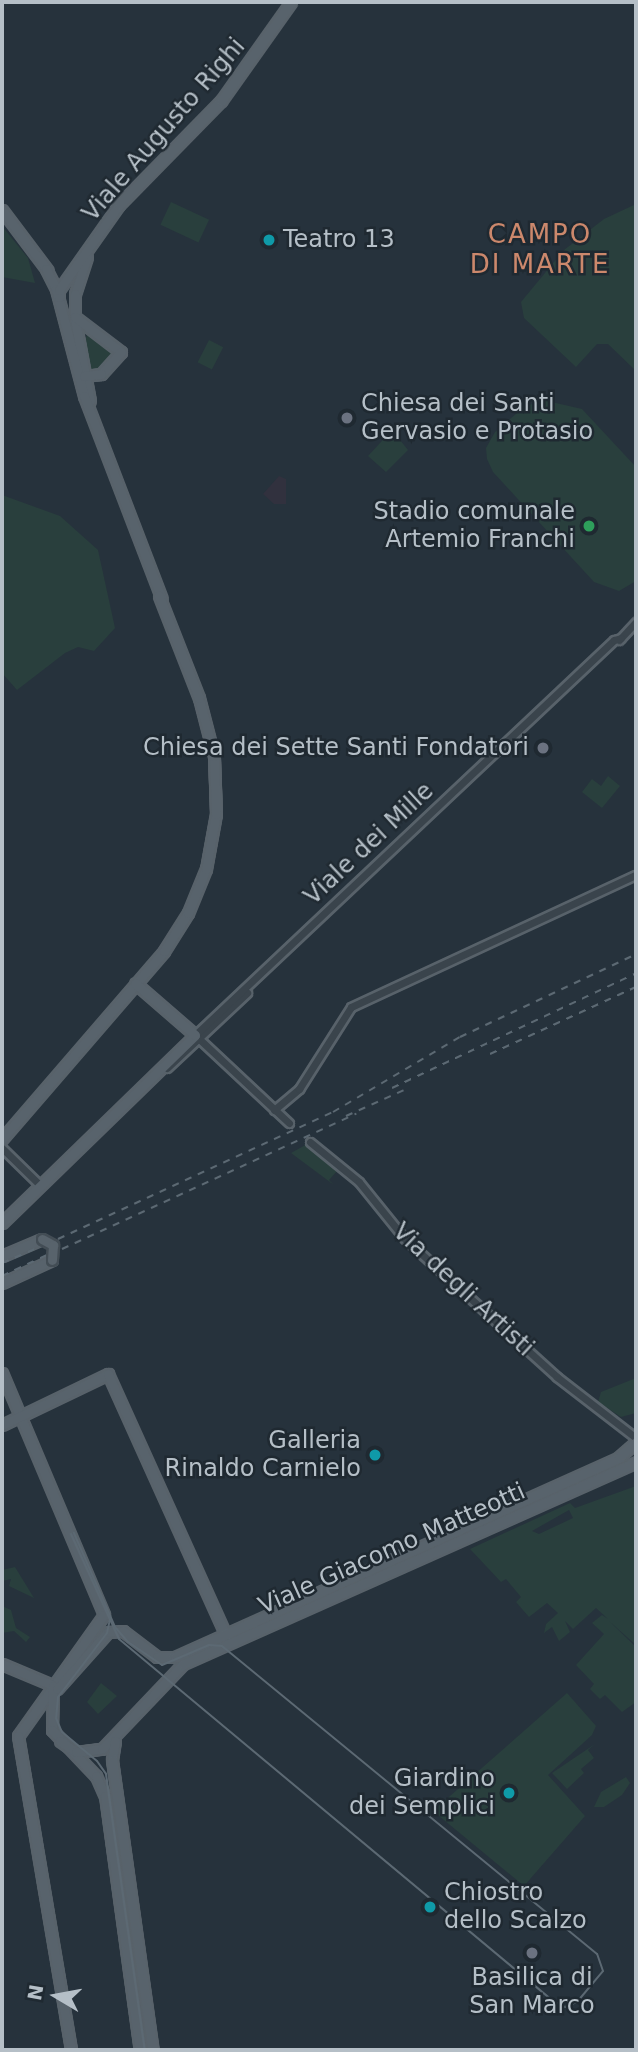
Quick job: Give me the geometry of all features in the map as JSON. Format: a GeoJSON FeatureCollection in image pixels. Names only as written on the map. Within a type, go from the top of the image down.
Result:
{"type":"FeatureCollection","features":[{"type":"Feature","properties":{"kind":"main road","name":"Viale Augusto Righi"},"geometry":{"type":"LineString","coordinates":[[59,297],[59,290],[66,286],[89,249],[138,182],[220,101],[291,2]]}},
{"type":"Feature","properties":{"kind":"main road"},"geometry":{"type":"LineString","coordinates":[[4,215],[46,269],[75,294]]}},
{"type":"Feature","properties":{"kind":"main road","name":"Viale Augusto Righi"},"geometry":{"type":"LineString","coordinates":[[87,399],[87,377],[75,317],[75,294],[89,249]]}},
{"type":"Feature","properties":{"kind":"main road"},"geometry":{"type":"LineString","coordinates":[[2,1139],[164,951],[188,913],[206,869],[215,819],[216,771],[209,733],[169,620],[112,476],[77,371],[59,297],[46,269]]}},
{"type":"Feature","properties":{"kind":"main road"},"geometry":{"type":"LineString","coordinates":[[75,317],[121,352],[101,374],[87,377],[77,371]]}},
{"type":"Feature","properties":{"kind":"main road"},"geometry":{"type":"LineString","coordinates":[[135,983],[197,1037]]}},
{"type":"Feature","properties":{"kind":"main road","name":"Viale dei Mille"},"geometry":{"type":"LineString","coordinates":[[2,1223],[197,1037]]}},
{"type":"Feature","properties":{"kind":"main road"},"geometry":{"type":"LineString","coordinates":[[2,1256],[42,1239],[53,1245],[52,1260],[2,1283]]}},
{"type":"Feature","properties":{"kind":"main road"},"geometry":{"type":"LineString","coordinates":[[2,1373],[103,1619],[25,1722],[18,1740],[71,2050]]}},
{"type":"Feature","properties":{"kind":"main road"},"geometry":{"type":"LineString","coordinates":[[2,1425],[108,1374],[225,1633]]}},
{"type":"Feature","properties":{"kind":"main road"},"geometry":{"type":"LineString","coordinates":[[622,1456],[636,1440]]}},
{"type":"Feature","properties":{"kind":"main road","name":"Viale Giacomo Matteotti"},"geometry":{"type":"LineString","coordinates":[[52,1696],[98,1638],[109,1631],[128,1633],[160,1658],[176,1657],[622,1456]]}},
{"type":"Feature","properties":{"kind":"main road","name":"Viale Giacomo Matteotti"},"geometry":{"type":"LineString","coordinates":[[129,1721],[171,1675],[208,1652],[634,1462]]}},
{"type":"Feature","properties":{"kind":"main road"},"geometry":{"type":"LineString","coordinates":[[2,1664],[52,1685]]}},
{"type":"Feature","properties":{"kind":"main road"},"geometry":{"type":"LineString","coordinates":[[52,1685],[50,1723],[60,1741],[102,1785],[140,2050]]}},
{"type":"Feature","properties":{"kind":"main road"},"geometry":{"type":"LineString","coordinates":[[60,1741],[76,1752],[98,1751],[129,1721]]}},
{"type":"Feature","properties":{"kind":"main road"},"geometry":{"type":"LineString","coordinates":[[129,1721],[116,1740],[112,1760],[153,2050]]}},
{"type":"Feature","properties":{"kind":"street","name":"Viale dei Mille"},"geometry":{"type":"LineString","coordinates":[[197,1037],[606,647],[624,635],[636,622]]}},
{"type":"Feature","properties":{"kind":"street"},"geometry":{"type":"LineString","coordinates":[[274,1110],[299,1090],[337,1029],[353,1009],[374,995],[636,875]]}},
{"type":"Feature","properties":{"kind":"street"},"geometry":{"type":"LineString","coordinates":[[197,1037],[289,1123]]}},
{"type":"Feature","properties":{"kind":"street","name":"Via degli Artisti"},"geometry":{"type":"LineString","coordinates":[[310,1142],[349,1174],[400,1234],[636,1440]]}},
{"type":"Feature","properties":{"kind":"street"},"geometry":{"type":"LineString","coordinates":[[2,1148],[41,1186]]}},
{"type":"Feature","properties":{"kind":"street"},"geometry":{"type":"LineString","coordinates":[[619,1423],[627,1440],[622,1456]]}},
{"type":"Feature","properties":{"kind":"shaded area"},"geometry":{"type":"Polygon","coordinates":[[[279,476],[286,479],[286,504],[274,504],[263,494],[279,476]]]}},
{"type":"Feature","properties":{"kind":"green space"},"geometry":{"type":"Polygon","coordinates":[[[171,202],[209,220],[198,242],[160,225],[171,202]]]}},
{"type":"Feature","properties":{"kind":"green space"},"geometry":{"type":"Polygon","coordinates":[[[636,204],[636,371],[608,344],[597,344],[576,367],[524,318],[521,302],[564,250],[604,219],[636,204]]]}},
{"type":"Feature","properties":{"kind":"green space"},"geometry":{"type":"Polygon","coordinates":[[[2,226],[28,258],[35,283],[2,277],[2,226]]]}},
{"type":"Feature","properties":{"kind":"green space"},"geometry":{"type":"Polygon","coordinates":[[[88,333],[111,351],[112,356],[98,372],[90,369],[83,344],[88,333]]]}},
{"type":"Feature","properties":{"kind":"green space"},"geometry":{"type":"Polygon","coordinates":[[[209,340],[223,347],[212,370],[198,362],[209,340]]]}},
{"type":"Feature","properties":{"kind":"green space","name":"Stadio comunale Artemio Franchi"},"geometry":{"type":"Polygon","coordinates":[[[543,400],[582,409],[636,467],[636,581],[619,591],[594,582],[493,472],[487,459],[486,448],[495,432],[524,407],[543,400]]]}},
{"type":"Feature","properties":{"kind":"green space"},"geometry":{"type":"Polygon","coordinates":[[[392,430],[408,450],[386,472],[368,456],[392,430]]]}},
{"type":"Feature","properties":{"kind":"green space"},"geometry":{"type":"Polygon","coordinates":[[[2,495],[60,516],[98,550],[115,628],[94,651],[78,647],[65,653],[17,690],[2,673],[2,495]]]}},
{"type":"Feature","properties":{"kind":"green space"},"geometry":{"type":"Polygon","coordinates":[[[608,776],[620,786],[602,808],[582,792],[592,779],[601,786],[608,776]]]}},
{"type":"Feature","properties":{"kind":"green space"},"geometry":{"type":"Polygon","coordinates":[[[309,1143],[338,1170],[329,1180],[334,1185],[291,1153],[309,1143]]]}},
{"type":"Feature","properties":{"kind":"green space"},"geometry":{"type":"Polygon","coordinates":[[[636,1378],[636,1413],[621,1417],[598,1402],[601,1392],[636,1378]]]}},
{"type":"Feature","properties":{"kind":"green space"},"geometry":{"type":"Polygon","coordinates":[[[636,1486],[636,1645],[609,1621],[636,1647],[636,1702],[622,1712],[605,1695],[600,1699],[590,1689],[594,1684],[576,1665],[604,1634],[592,1623],[602,1615],[608,1619],[596,1608],[573,1629],[565,1621],[570,1632],[559,1641],[552,1627],[544,1633],[546,1624],[558,1613],[547,1603],[529,1617],[516,1602],[521,1597],[506,1579],[501,1582],[470,1549],[570,1503],[575,1508],[636,1486]],[[569,1510],[532,1531],[539,1534],[573,1518],[569,1510]]]}},
{"type":"Feature","properties":{"kind":"green space"},"geometry":{"type":"Polygon","coordinates":[[[15,1567],[34,1598],[9,1586],[11,1579],[2,1581],[2,1570],[15,1567]]]}},
{"type":"Feature","properties":{"kind":"green space"},"geometry":{"type":"Polygon","coordinates":[[[2,1606],[11,1610],[16,1628],[30,1637],[26,1642],[14,1631],[2,1633],[2,1606]]]}},
{"type":"Feature","properties":{"kind":"green space"},"geometry":{"type":"Polygon","coordinates":[[[101,1683],[117,1696],[98,1714],[87,1702],[101,1683]]]}},
{"type":"Feature","properties":{"kind":"green space","name":"Giardino dei Semplici"},"geometry":{"type":"Polygon","coordinates":[[[567,1693],[596,1726],[592,1735],[548,1775],[585,1816],[524,1886],[433,1811],[567,1693]]]}},
{"type":"Feature","properties":{"kind":"green space"},"geometry":{"type":"Polygon","coordinates":[[[595,1744],[588,1750],[594,1758],[581,1769],[584,1773],[567,1789],[552,1773],[595,1744]]]}},
{"type":"Feature","properties":{"kind":"green space"},"geometry":{"type":"Polygon","coordinates":[[[626,1777],[630,1783],[622,1795],[604,1807],[594,1807],[601,1792],[626,1777]]]}},
{"type":"Feature","properties":{"kind":"tram line"},"geometry":{"type":"LineString","coordinates":[[71,1534],[119,1639],[553,2001],[565,2007],[577,2002],[603,1971],[597,1954],[222,1646],[209,1645],[162,1665],[128,1642],[115,1627],[74,1533]]}},
{"type":"Feature","properties":{"kind":"tram line"},"geometry":{"type":"LineString","coordinates":[[110,1619],[107,1633],[58,1697],[56,1718],[62,1732],[97,1761],[106,1774],[145,2050]]}},
{"type":"Feature","properties":{"kind":"railway"},"geometry":{"type":"LineString","coordinates":[[58,1239],[333,1112],[460,1037],[636,954]]}},
{"type":"Feature","properties":{"kind":"railway"},"geometry":{"type":"LineString","coordinates":[[392,1088],[636,973]]}},
{"type":"Feature","properties":{"kind":"railway"},"geometry":{"type":"LineString","coordinates":[[490,1054],[636,987]]}},
{"type":"Feature","properties":{"kind":"railway"},"geometry":{"type":"LineString","coordinates":[[346,1116],[404,1090]]}},
{"type":"Feature","properties":{"kind":"railway"},"geometry":{"type":"LineString","coordinates":[[62,1249],[356,1114]]}},
{"type":"Feature","properties":{"kind":"railway"},"geometry":{"type":"LineString","coordinates":[[2,1263],[44,1245]]}},
{"type":"Feature","properties":{"kind":"railway"},"geometry":{"type":"LineString","coordinates":[[2,1276],[49,1254]]}},
{"type":"Feature","properties":{"kind":"place","name":"Teatro 13"},"geometry":{"type":"Point","coordinates":[269,240]}},
{"type":"Feature","properties":{"kind":"place","name":"Chiesa dei Santi Gervasio e Protasio"},"geometry":{"type":"Point","coordinates":[347,418]}},
{"type":"Feature","properties":{"kind":"place","name":"Stadio comunale Artemio Franchi"},"geometry":{"type":"Point","coordinates":[589,526]}},
{"type":"Feature","properties":{"kind":"place","name":"Chiesa dei Sette Santi Fondatori"},"geometry":{"type":"Point","coordinates":[543,748]}},
{"type":"Feature","properties":{"kind":"place","name":"Galleria Rinaldo Carnielo"},"geometry":{"type":"Point","coordinates":[375,1455]}},
{"type":"Feature","properties":{"kind":"place","name":"Giardino dei Semplici"},"geometry":{"type":"Point","coordinates":[509,1793]}},
{"type":"Feature","properties":{"kind":"place","name":"Chiostro dello Scalzo"},"geometry":{"type":"Point","coordinates":[430,1907]}},
{"type":"Feature","properties":{"kind":"place","name":"Basilica di San Marco"},"geometry":{"type":"Point","coordinates":[532,1953]}},
{"type":"Feature","properties":{"kind":"district","name":"CAMPO DI MARTE"},"geometry":{"type":"Point","coordinates":[540,250]}}]}
